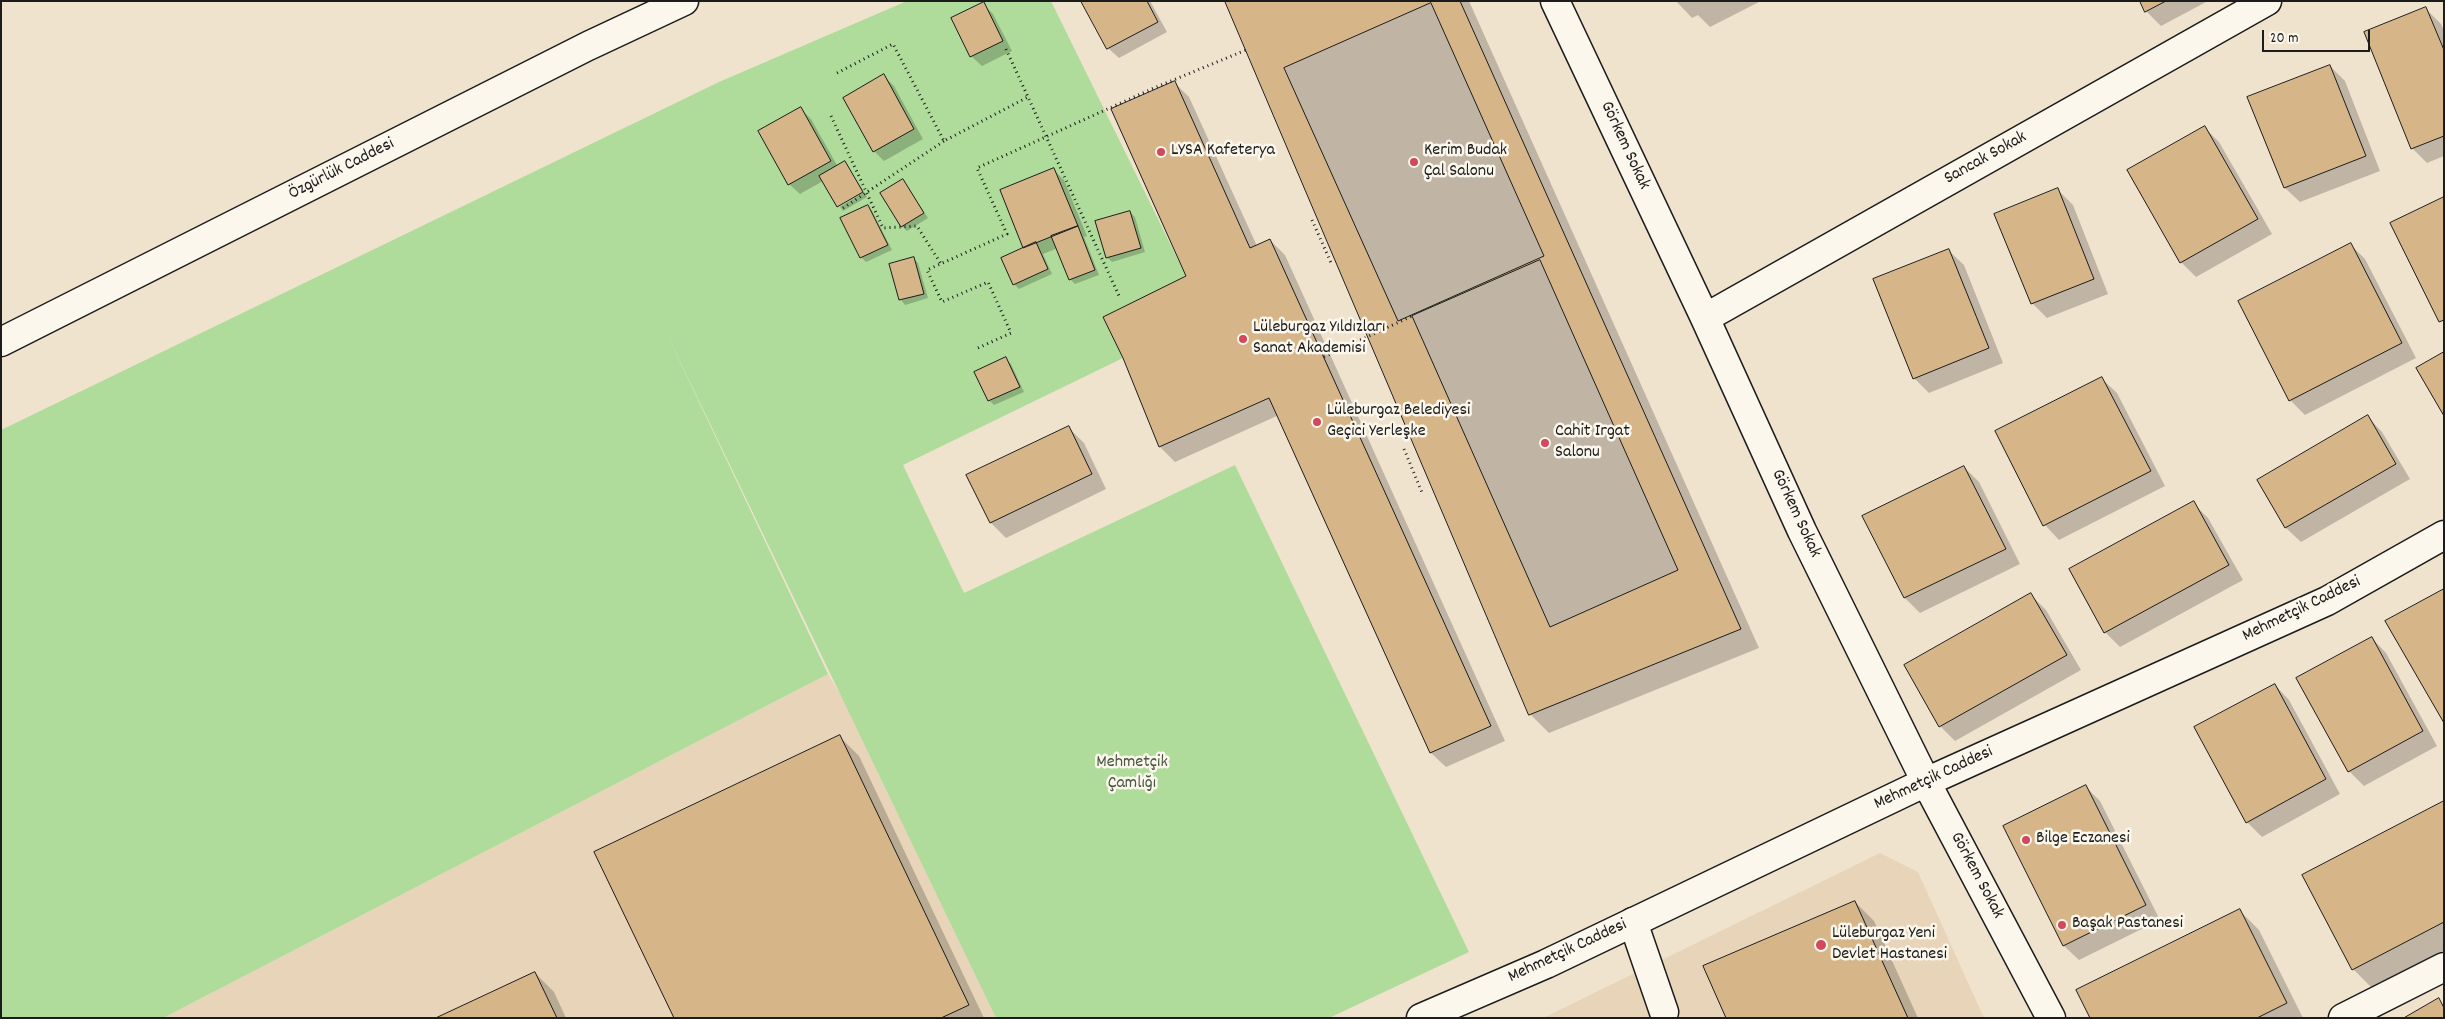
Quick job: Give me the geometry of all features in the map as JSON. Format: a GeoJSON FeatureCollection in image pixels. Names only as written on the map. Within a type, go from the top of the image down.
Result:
{"type":"FeatureCollection","features":[{"type":"Feature","properties":{"kind":"street","name":"Özgürlük Caddesi"},"geometry":{"type":"LineString","coordinates":[[1,342],[588,46],[684,1]]}},
{"type":"Feature","properties":{"kind":"street","name":"Görkem Sokak"},"geometry":{"type":"LineString","coordinates":[[1555,1],[1705,318],[1802,531],[1926,782],[2051,1018]]}},
{"type":"Feature","properties":{"kind":"street","name":"Sancak Sokak"},"geometry":{"type":"LineString","coordinates":[[1705,318],[2267,1]]}},
{"type":"Feature","properties":{"kind":"street","name":"Mehmetçik Caddesi"},"geometry":{"type":"LineString","coordinates":[[1421,1018],[1546,964],[1926,782],[2327,601],[2444,535]]}},
{"type":"Feature","properties":{"kind":"street"},"geometry":{"type":"LineString","coordinates":[[1632,922],[1664,1012]]}},
{"type":"Feature","properties":{"kind":"street"},"geometry":{"type":"LineString","coordinates":[[2360,1014],[2444,967]]}},
{"type":"Feature","properties":{"kind":"path"},"geometry":{"type":"LineString","coordinates":[[837,73],[893,44],[944,141]]}},
{"type":"Feature","properties":{"kind":"path"},"geometry":{"type":"LineString","coordinates":[[1006,49],[1120,298]]}},
{"type":"Feature","properties":{"kind":"path"},"geometry":{"type":"LineString","coordinates":[[978,348],[1011,333],[988,282],[942,302],[927,270],[1007,234],[977,168],[1154,88],[1246,50]]}},
{"type":"Feature","properties":{"kind":"path"},"geometry":{"type":"LineString","coordinates":[[843,208],[944,141],[1028,97]]}},
{"type":"Feature","properties":{"kind":"path"},"geometry":{"type":"LineString","coordinates":[[831,116],[883,228],[918,226],[941,264]]}},
{"type":"Feature","properties":{"kind":"path"},"geometry":{"type":"LineString","coordinates":[[1312,220],[1332,265]]}},
{"type":"Feature","properties":{"kind":"path"},"geometry":{"type":"LineString","coordinates":[[1324,357],[1412,316]]}},
{"type":"Feature","properties":{"kind":"path"},"geometry":{"type":"LineString","coordinates":[[1404,449],[1423,495]]}},
{"type":"Feature","properties":{"kind":"shaded area"},"geometry":{"type":"Polygon","coordinates":[[[828,674],[1033,1018],[163,1018],[828,674]]]}},
{"type":"Feature","properties":{"kind":"shaded area","name":"Lüleburgaz Yeni Devlet Hastanesi"},"geometry":{"type":"Polygon","coordinates":[[[1880,853],[1918,872],[1984,1018],[1543,1018],[1880,853]]]}},
{"type":"Feature","properties":{"kind":"green space","name":"Mehmetçik Çamlığı"},"geometry":{"type":"Polygon","coordinates":[[[907,1],[1051,1],[1186,276],[1103,317],[1123,358],[903,465],[964,593],[1235,465],[1469,952],[1329,1018],[996,1018],[662,324],[828,674],[163,1018],[1,1018],[1,430],[719,82],[907,1]]]}},
{"type":"Feature","properties":{"kind":"building"},"geometry":{"type":"Polygon","coordinates":[[[1081,1],[1147,1],[1158,22],[1107,49],[1081,1]]]}},
{"type":"Feature","properties":{"kind":"building"},"geometry":{"type":"Polygon","coordinates":[[[1225,1],[1460,1],[1741,629],[1529,715],[1225,1]]]}},
{"type":"Feature","properties":{"kind":"building"},"geometry":{"type":"Polygon","coordinates":[[[2140,1],[2166,1],[2145,12],[2140,1]]]}},
{"type":"Feature","properties":{"kind":"building"},"geometry":{"type":"Polygon","coordinates":[[[984,2],[1003,41],[970,57],[951,18],[984,2]]]}},
{"type":"Feature","properties":{"kind":"building","name":"Kerim Budak Çal Salonu"},"geometry":{"type":"Polygon","coordinates":[[[1431,3],[1544,256],[1398,321],[1284,68],[1431,3]]]}},
{"type":"Feature","properties":{"kind":"building"},"geometry":{"type":"Polygon","coordinates":[[[2426,7],[2444,50],[2444,136],[2411,149],[2364,32],[2426,7]]]}},
{"type":"Feature","properties":{"kind":"building"},"geometry":{"type":"Polygon","coordinates":[[[2330,65],[2366,156],[2284,188],[2247,97],[2330,65]]]}},
{"type":"Feature","properties":{"kind":"building"},"geometry":{"type":"Polygon","coordinates":[[[884,74],[914,129],[873,152],[843,98],[884,74]]]}},
{"type":"Feature","properties":{"kind":"building","name":"Lüleburgaz Belediyesi Geçici Yerleşke"},"geometry":{"type":"Polygon","coordinates":[[[1175,81],[1250,248],[1270,239],[1491,726],[1430,753],[1269,398],[1159,447],[1123,358],[1103,317],[1186,276],[1111,109],[1175,81]]]}},
{"type":"Feature","properties":{"kind":"building"},"geometry":{"type":"Polygon","coordinates":[[[801,107],[831,161],[788,185],[758,131],[801,107]]]}},
{"type":"Feature","properties":{"kind":"building"},"geometry":{"type":"Polygon","coordinates":[[[2205,126],[2258,219],[2180,263],[2127,170],[2205,126]]]}},
{"type":"Feature","properties":{"kind":"building"},"geometry":{"type":"Polygon","coordinates":[[[845,161],[863,192],[837,207],[819,176],[845,161]]]}},
{"type":"Feature","properties":{"kind":"building"},"geometry":{"type":"Polygon","coordinates":[[[1054,168],[1078,226],[1023,248],[1000,190],[1054,168]]]}},
{"type":"Feature","properties":{"kind":"building"},"geometry":{"type":"Polygon","coordinates":[[[903,179],[924,213],[901,227],[880,193],[903,179]]]}},
{"type":"Feature","properties":{"kind":"building"},"geometry":{"type":"Polygon","coordinates":[[[2058,188],[2094,279],[2031,304],[1994,214],[2058,188]]]}},
{"type":"Feature","properties":{"kind":"building"},"geometry":{"type":"Polygon","coordinates":[[[2444,197],[2444,320],[2439,322],[2390,223],[2444,197]]]}},
{"type":"Feature","properties":{"kind":"building"},"geometry":{"type":"Polygon","coordinates":[[[868,205],[888,245],[860,258],[840,218],[868,205]]]}},
{"type":"Feature","properties":{"kind":"building"},"geometry":{"type":"Polygon","coordinates":[[[1130,211],[1141,248],[1106,258],[1095,221],[1130,211]]]}},
{"type":"Feature","properties":{"kind":"building"},"geometry":{"type":"Polygon","coordinates":[[[1078,226],[1095,270],[1069,280],[1051,236],[1078,226]]]}},
{"type":"Feature","properties":{"kind":"building"},"geometry":{"type":"Polygon","coordinates":[[[1036,242],[1048,269],[1013,285],[1001,258],[1036,242]]]}},
{"type":"Feature","properties":{"kind":"building"},"geometry":{"type":"Polygon","coordinates":[[[2351,243],[2402,343],[2289,401],[2238,301],[2351,243]]]}},
{"type":"Feature","properties":{"kind":"building"},"geometry":{"type":"Polygon","coordinates":[[[1949,249],[1989,348],[1913,379],[1873,279],[1949,249]]]}},
{"type":"Feature","properties":{"kind":"building"},"geometry":{"type":"Polygon","coordinates":[[[914,257],[924,294],[899,300],[889,264],[914,257]]]}},
{"type":"Feature","properties":{"kind":"building","name":"Cahit Irgat Salonu"},"geometry":{"type":"Polygon","coordinates":[[[1540,260],[1678,570],[1550,627],[1412,316],[1540,260]]]}},
{"type":"Feature","properties":{"kind":"building"},"geometry":{"type":"Polygon","coordinates":[[[2444,352],[2444,416],[2416,368],[2444,352]]]}},
{"type":"Feature","properties":{"kind":"building"},"geometry":{"type":"Polygon","coordinates":[[[1006,357],[1020,387],[988,401],[974,372],[1006,357]]]}},
{"type":"Feature","properties":{"kind":"building"},"geometry":{"type":"Polygon","coordinates":[[[2102,377],[2151,471],[2043,526],[1995,431],[2102,377]]]}},
{"type":"Feature","properties":{"kind":"building"},"geometry":{"type":"Polygon","coordinates":[[[2368,415],[2396,464],[2285,528],[2257,480],[2368,415]]]}},
{"type":"Feature","properties":{"kind":"building"},"geometry":{"type":"Polygon","coordinates":[[[1069,426],[1092,474],[990,523],[966,475],[1069,426]]]}},
{"type":"Feature","properties":{"kind":"building"},"geometry":{"type":"Polygon","coordinates":[[[1964,466],[2006,549],[1904,598],[1862,516],[1964,466]]]}},
{"type":"Feature","properties":{"kind":"building"},"geometry":{"type":"Polygon","coordinates":[[[2194,501],[2229,565],[2104,633],[2069,569],[2194,501]]]}},
{"type":"Feature","properties":{"kind":"building"},"geometry":{"type":"Polygon","coordinates":[[[2444,589],[2444,723],[2385,621],[2444,589]]]}},
{"type":"Feature","properties":{"kind":"building"},"geometry":{"type":"Polygon","coordinates":[[[2031,593],[2067,655],[1939,727],[1904,665],[2031,593]]]}},
{"type":"Feature","properties":{"kind":"building"},"geometry":{"type":"Polygon","coordinates":[[[2372,637],[2423,731],[2348,772],[2296,678],[2372,637]]]}},
{"type":"Feature","properties":{"kind":"building"},"geometry":{"type":"Polygon","coordinates":[[[2275,684],[2326,779],[2246,823],[2194,727],[2275,684]]]}},
{"type":"Feature","properties":{"kind":"building"},"geometry":{"type":"Polygon","coordinates":[[[840,735],[969,1005],[941,1018],[674,1018],[594,852],[840,735]]]}},
{"type":"Feature","properties":{"kind":"building"},"geometry":{"type":"Polygon","coordinates":[[[2086,785],[2146,905],[2063,946],[2003,826],[2086,785]]]}},
{"type":"Feature","properties":{"kind":"building"},"geometry":{"type":"Polygon","coordinates":[[[2444,801],[2444,922],[2352,970],[2302,875],[2444,801]]]}},
{"type":"Feature","properties":{"kind":"building"},"geometry":{"type":"Polygon","coordinates":[[[1855,901],[1908,1018],[1726,1018],[1703,966],[1855,901]]]}},
{"type":"Feature","properties":{"kind":"building"},"geometry":{"type":"Polygon","coordinates":[[[2240,909],[2287,1003],[2257,1018],[2090,1018],[2076,990],[2240,909]]]}},
{"type":"Feature","properties":{"kind":"building"},"geometry":{"type":"Polygon","coordinates":[[[535,972],[557,1018],[436,1018],[535,972]]]}},
{"type":"Feature","properties":{"kind":"building"},"geometry":{"type":"Polygon","coordinates":[[[2439,998],[2444,1008],[2444,1018],[2404,1018],[2439,998]]]}},
{"type":"Feature","properties":{"kind":"place","name":"LYSA Kafeterya"},"geometry":{"type":"Point","coordinates":[1161,152]}},
{"type":"Feature","properties":{"kind":"place","name":"Kerim Budak Çal Salonu"},"geometry":{"type":"Point","coordinates":[1414,162]}},
{"type":"Feature","properties":{"kind":"place","name":"Lüleburgaz Yıldızları Sanat Akademisi"},"geometry":{"type":"Point","coordinates":[1243,339]}},
{"type":"Feature","properties":{"kind":"place","name":"Lüleburgaz Belediyesi Geçici Yerleşke"},"geometry":{"type":"Point","coordinates":[1317,422]}},
{"type":"Feature","properties":{"kind":"place","name":"Cahit Irgat Salonu"},"geometry":{"type":"Point","coordinates":[1545,443]}},
{"type":"Feature","properties":{"kind":"place","name":"Bilge Eczanesi"},"geometry":{"type":"Point","coordinates":[2026,840]}},
{"type":"Feature","properties":{"kind":"place","name":"Başak Pastanesi"},"geometry":{"type":"Point","coordinates":[2062,925]}},
{"type":"Feature","properties":{"kind":"place","name":"Lüleburgaz Yeni Devlet Hastanesi"},"geometry":{"type":"Point","coordinates":[1821,945]}}]}
